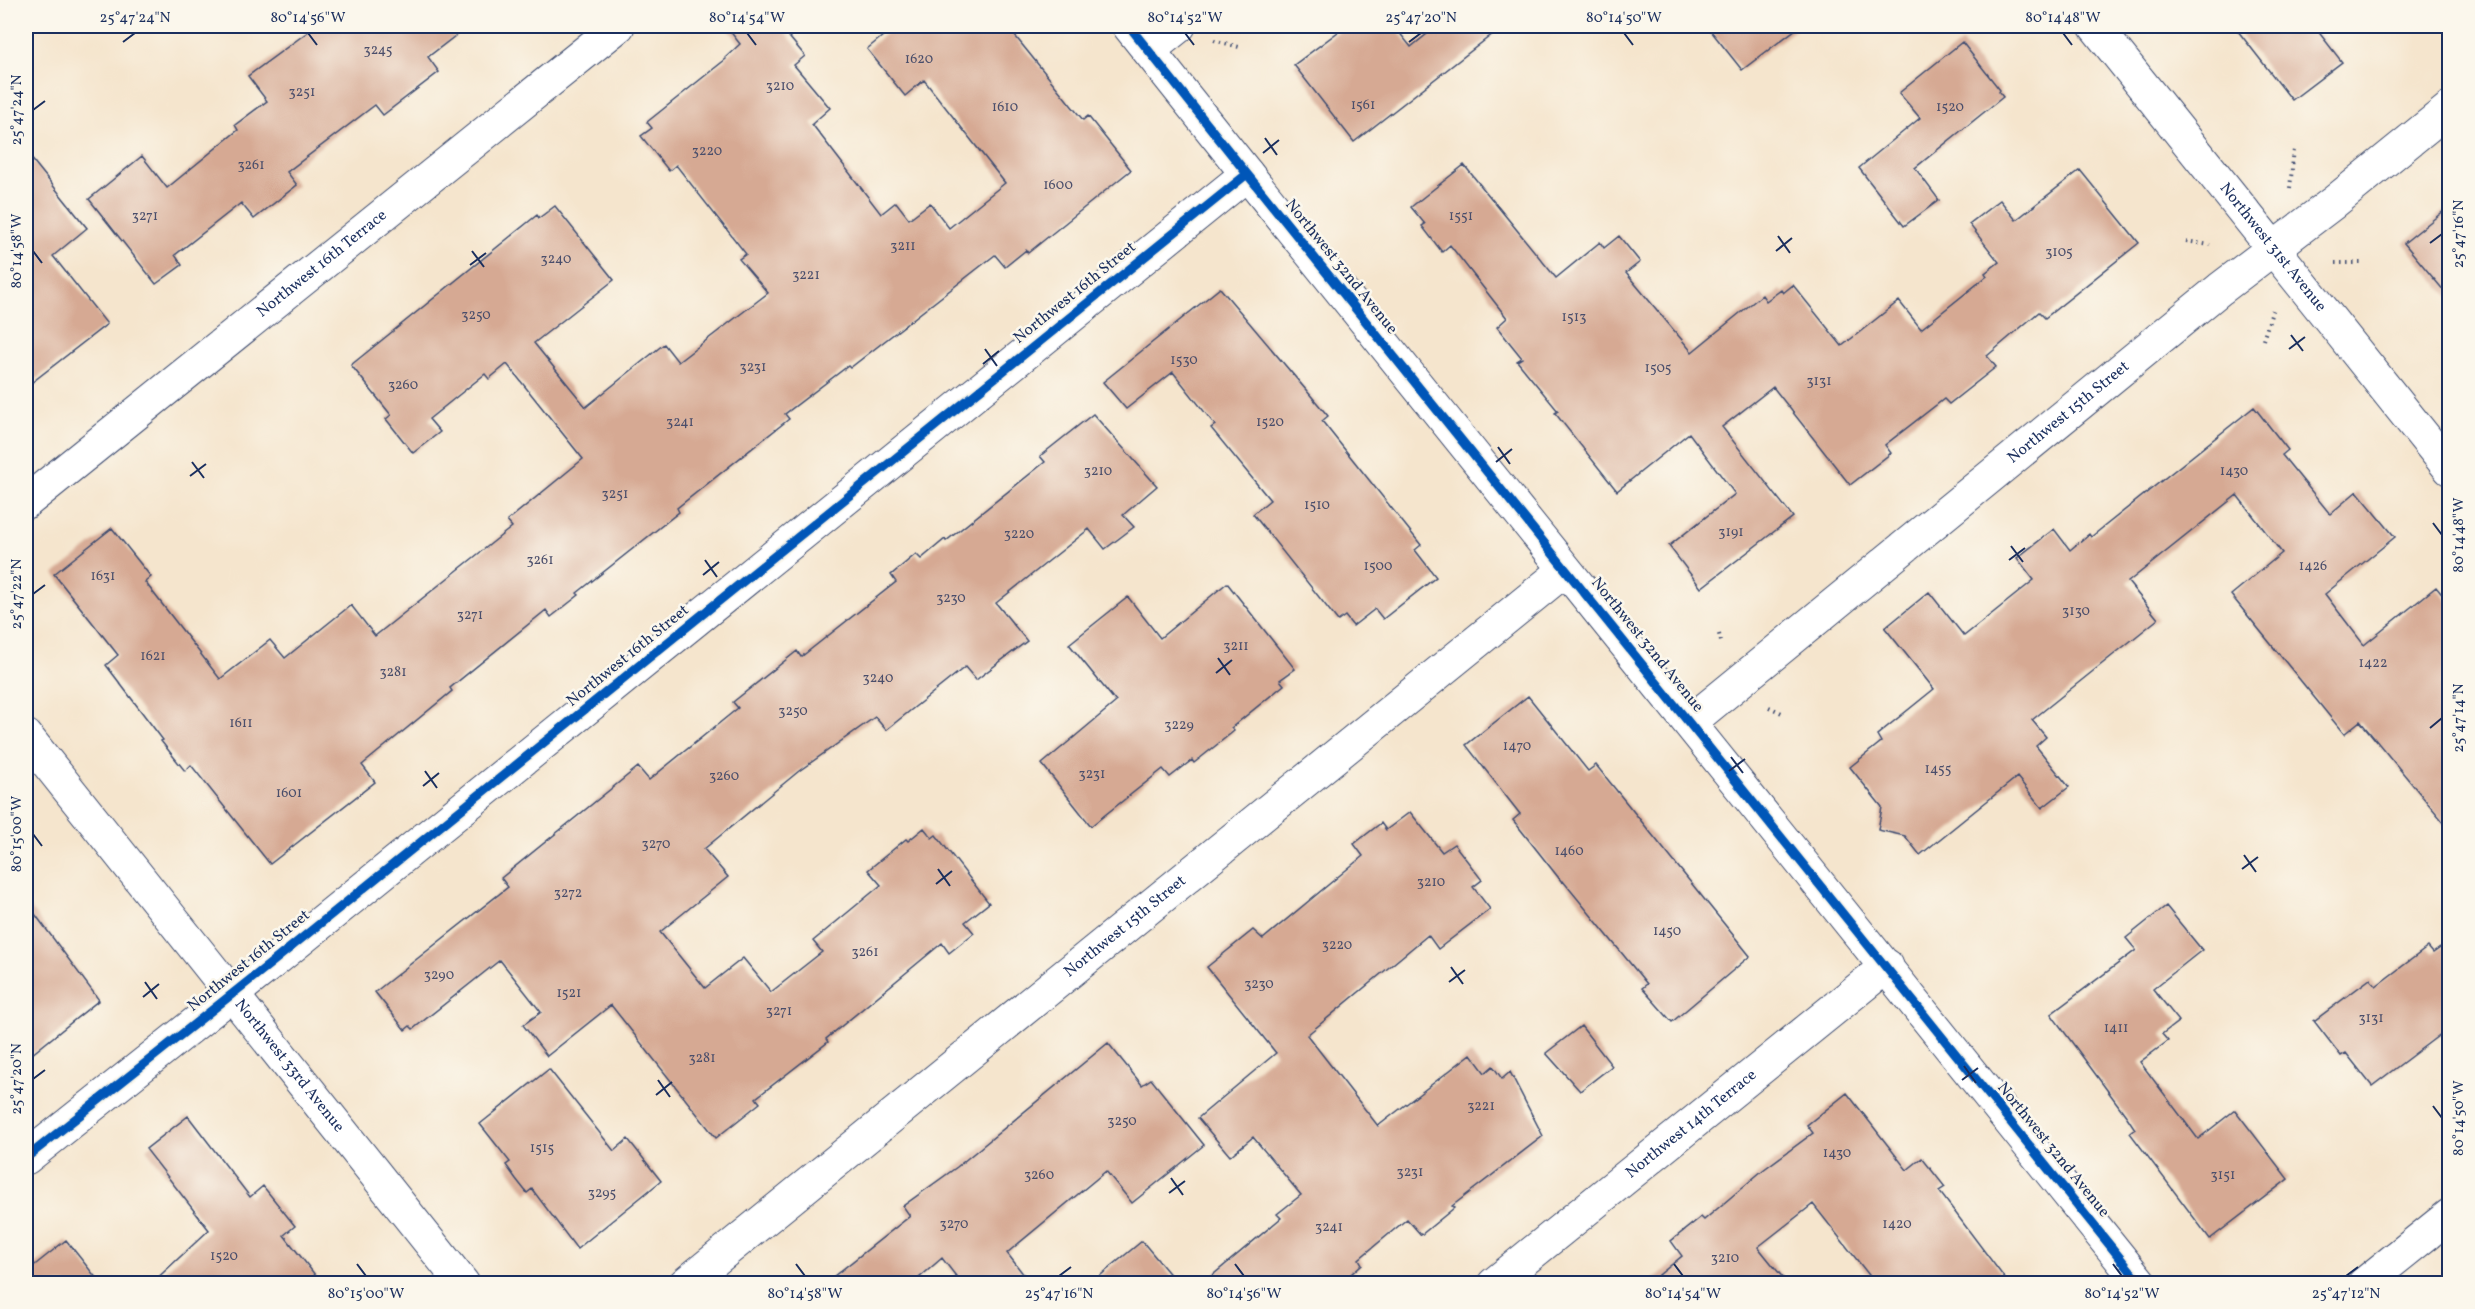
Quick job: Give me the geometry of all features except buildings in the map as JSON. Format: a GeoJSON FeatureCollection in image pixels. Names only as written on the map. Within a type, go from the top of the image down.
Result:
{"type":"FeatureCollection","features":[{"type":"Feature","properties":{"kind":"street","name":"Northwest 16th Terrace"},"geometry":{"type":"LineString","coordinates":[[26,502],[618,26]]}},
{"type":"Feature","properties":{"kind":"street"},"geometry":{"type":"LineString","coordinates":[[1139,38],[1179,26]]}},
{"type":"Feature","properties":{"kind":"street","name":"Northwest 31st Avenue"},"geometry":{"type":"LineString","coordinates":[[2095,26],[2450,469]]}},
{"type":"Feature","properties":{"kind":"street","name":"Northwest 32nd Avenue"},"geometry":{"type":"LineString","coordinates":[[1139,38],[2141,1284]]}},
{"type":"Feature","properties":{"kind":"street","name":"Northwest 15th Street"},"geometry":{"type":"LineString","coordinates":[[1690,722],[2273,247],[2333,203],[2450,108]]}},
{"type":"Feature","properties":{"kind":"street","name":"Northwest 16th Street"},"geometry":{"type":"LineString","coordinates":[[26,1158],[1247,174]]}},
{"type":"Feature","properties":{"kind":"street","name":"Northwest 15th Street"},"geometry":{"type":"LineString","coordinates":[[685,1284],[1565,570]]}},
{"type":"Feature","properties":{"kind":"street","name":"Northwest 33rd Avenue"},"geometry":{"type":"LineString","coordinates":[[26,736],[463,1284]]}},
{"type":"Feature","properties":{"kind":"street","name":"Northwest 14th Terrace"},"geometry":{"type":"LineString","coordinates":[[1494,1284],[1887,966]]}},
{"type":"Feature","properties":{"kind":"street"},"geometry":{"type":"LineString","coordinates":[[2364,1284],[2450,1215]]}},
{"type":"Feature","properties":{"kind":"path"},"geometry":{"type":"LineString","coordinates":[[1211,39],[1239,47]]}},
{"type":"Feature","properties":{"kind":"path"},"geometry":{"type":"LineString","coordinates":[[2290,188],[2294,149]]}},
{"type":"Feature","properties":{"kind":"path"},"geometry":{"type":"LineString","coordinates":[[2186,241],[2210,245]]}},
{"type":"Feature","properties":{"kind":"path"},"geometry":{"type":"LineString","coordinates":[[2328,262],[2362,264]]}},
{"type":"Feature","properties":{"kind":"path"},"geometry":{"type":"LineString","coordinates":[[2263,340],[2276,302]]}},
{"type":"Feature","properties":{"kind":"cycle path"},"geometry":{"type":"LineString","coordinates":[[1129,26],[2141,1284]]}},
{"type":"Feature","properties":{"kind":"cycle path"},"geometry":{"type":"LineString","coordinates":[[26,1158],[270,964],[1247,174]]}}]}
